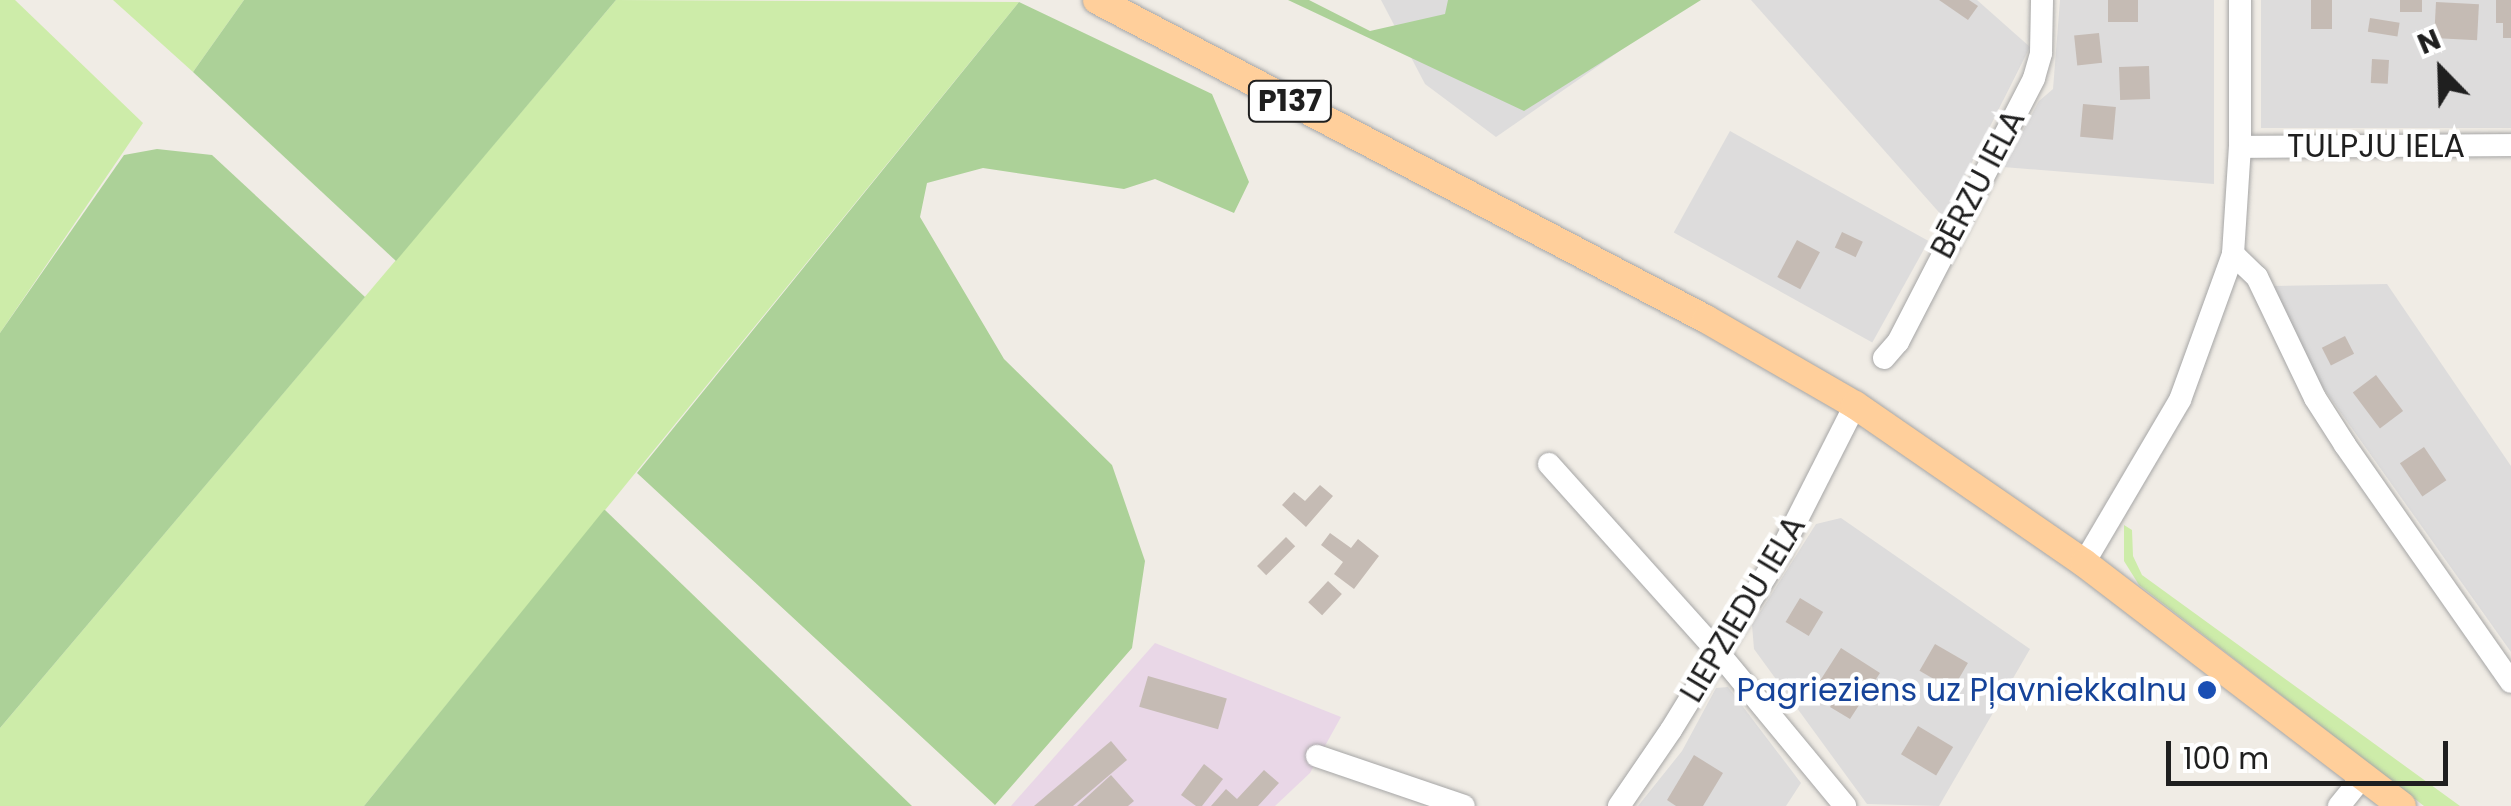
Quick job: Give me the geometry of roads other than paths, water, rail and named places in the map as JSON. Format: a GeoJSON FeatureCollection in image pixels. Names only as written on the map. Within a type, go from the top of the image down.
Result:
{"type":"FeatureCollection","features":[{"type":"Feature","properties":{"kind":"main road","name":"P137"},"geometry":{"type":"LineString","coordinates":[[1097,0],[1706,319],[1855,406],[2084,563],[2402,806]]}},
{"type":"Feature","properties":{"kind":"street","name":"BĒRZU IELA"},"geometry":{"type":"LineString","coordinates":[[1884,358],[1898,342],[2034,78],[2040,53],[2042,0]]}},
{"type":"Feature","properties":{"kind":"street"},"geometry":{"type":"LineString","coordinates":[[2084,563],[2180,400],[2233,254],[2240,146],[2240,0]]}},
{"type":"Feature","properties":{"kind":"street","name":"TULPJU IELA"},"geometry":{"type":"LineString","coordinates":[[2240,146],[2511,145]]}},
{"type":"Feature","properties":{"kind":"street"},"geometry":{"type":"LineString","coordinates":[[2233,254],[2257,277],[2315,398],[2345,446],[2511,682]]}},
{"type":"Feature","properties":{"kind":"street","name":"LIEPZIEDU IELA"},"geometry":{"type":"LineString","coordinates":[[1619,806],[1782,551],[1855,406]]}},
{"type":"Feature","properties":{"kind":"street"},"geometry":{"type":"LineString","coordinates":[[1549,464],[1717,651],[1845,806]]}},
{"type":"Feature","properties":{"kind":"street"},"geometry":{"type":"LineString","coordinates":[[1318,756],[1464,806]]}},
{"type":"Feature","properties":{"kind":"street"},"geometry":{"type":"LineString","coordinates":[[2339,806],[2363,776]]}},
{"type":"Feature","properties":{"kind":"place","name":"Pagrieziens uz Pļavniekkalnu"},"geometry":{"type":"Point","coordinates":[2207,690]}}]}
